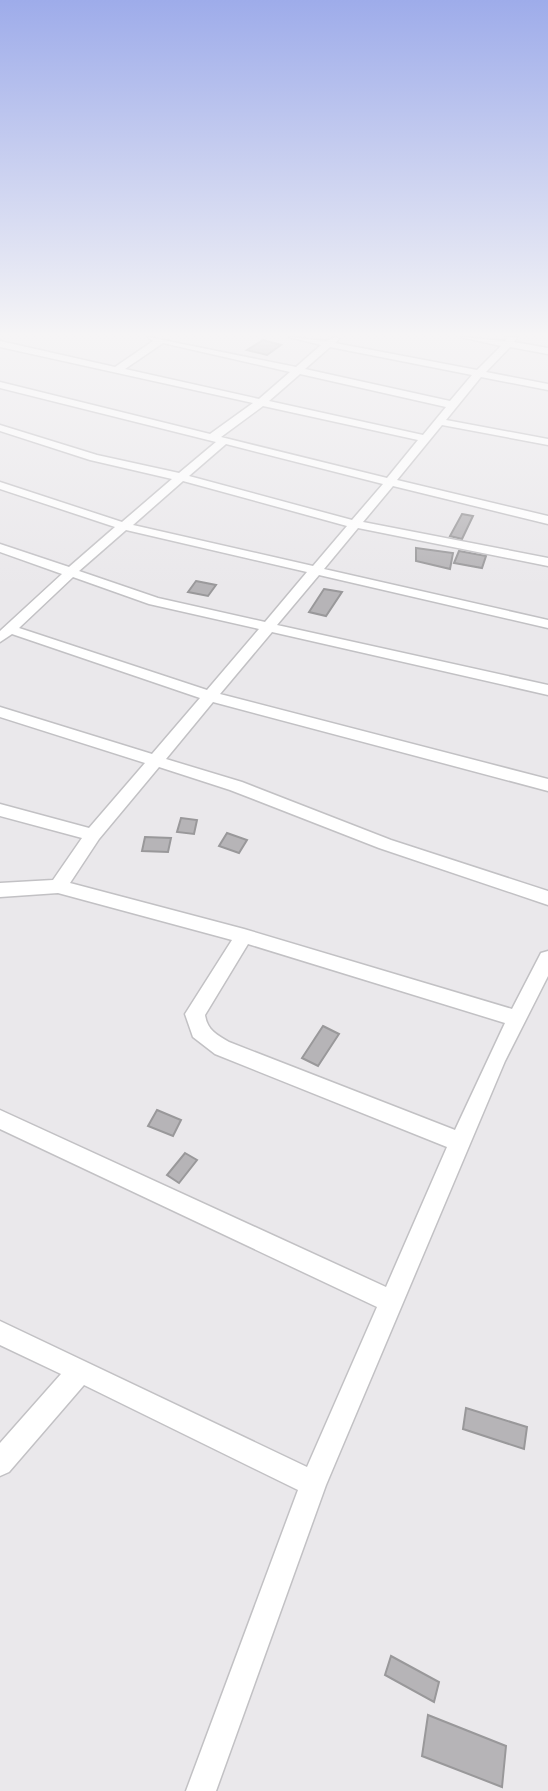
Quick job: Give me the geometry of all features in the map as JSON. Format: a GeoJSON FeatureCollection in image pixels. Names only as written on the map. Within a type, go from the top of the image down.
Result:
{"type":"FeatureCollection","features":[{"type":"Feature","properties":{"kind":"street"},"geometry":{"type":"LineString","coordinates":[[145,421],[548,520]]}},
{"type":"Feature","properties":{"kind":"street"},"geometry":{"type":"LineString","coordinates":[[9,629],[239,421]]}},
{"type":"Feature","properties":{"kind":"street"},"geometry":{"type":"LineString","coordinates":[[342,421],[427,439]]}},
{"type":"Feature","properties":{"kind":"street"},"geometry":{"type":"LineString","coordinates":[[58,886],[93,835],[440,422],[548,442]]}},
{"type":"Feature","properties":{"kind":"street"},"geometry":{"type":"LineString","coordinates":[[0,428],[94,458],[180,477],[355,524],[548,562]]}},
{"type":"Feature","properties":{"kind":"street"},"geometry":{"type":"LineString","coordinates":[[0,485],[123,526],[548,624]]}},
{"type":"Feature","properties":{"kind":"street"},"geometry":{"type":"LineString","coordinates":[[0,548],[153,601],[548,690]]}},
{"type":"Feature","properties":{"kind":"street"},"geometry":{"type":"LineString","coordinates":[[0,616],[9,629],[210,696],[548,785]]}},
{"type":"Feature","properties":{"kind":"street"},"geometry":{"type":"LineString","coordinates":[[0,712],[156,760],[385,844],[548,898]]}},
{"type":"Feature","properties":{"kind":"street"},"geometry":{"type":"LineString","coordinates":[[0,810],[93,835]]}},
{"type":"Feature","properties":{"kind":"street"},"geometry":{"type":"LineString","coordinates":[[0,890],[58,886],[244,936],[516,1018]]}},
{"type":"Feature","properties":{"kind":"street"},"geometry":{"type":"LineString","coordinates":[[244,936],[195,1014],[196,1029],[206,1039],[460,1142]]}},
{"type":"Feature","properties":{"kind":"street"},"geometry":{"type":"LineString","coordinates":[[201,1791],[313,1484],[460,1142],[516,1018],[548,958]]}},
{"type":"Feature","properties":{"kind":"street"},"geometry":{"type":"LineString","coordinates":[[0,1119],[391,1301]]}},
{"type":"Feature","properties":{"kind":"street"},"geometry":{"type":"LineString","coordinates":[[0,1333],[313,1484]]}},
{"type":"Feature","properties":{"kind":"street"},"geometry":{"type":"LineString","coordinates":[[0,1463],[80,1370]]}},
{"type":"Feature","properties":{"kind":"building"},"geometry":{"type":"Polygon","coordinates":[[[462,514],[473,516],[462,539],[450,536],[462,514]]]}},
{"type":"Feature","properties":{"kind":"building"},"geometry":{"type":"Polygon","coordinates":[[[416,548],[453,553],[450,569],[416,561],[416,548]]]}},
{"type":"Feature","properties":{"kind":"building"},"geometry":{"type":"Polygon","coordinates":[[[459,551],[486,556],[482,568],[454,563],[459,551]]]}},
{"type":"Feature","properties":{"kind":"building"},"geometry":{"type":"Polygon","coordinates":[[[196,581],[216,585],[208,596],[188,592],[196,581]]]}},
{"type":"Feature","properties":{"kind":"building"},"geometry":{"type":"Polygon","coordinates":[[[324,589],[342,592],[326,616],[309,612],[324,589]]]}},
{"type":"Feature","properties":{"kind":"building"},"geometry":{"type":"Polygon","coordinates":[[[181,818],[197,820],[194,834],[177,832],[181,818]]]}},
{"type":"Feature","properties":{"kind":"building"},"geometry":{"type":"Polygon","coordinates":[[[227,833],[247,840],[239,853],[219,846],[227,833]]]}},
{"type":"Feature","properties":{"kind":"building"},"geometry":{"type":"Polygon","coordinates":[[[145,837],[171,838],[168,852],[142,851],[145,837]]]}},
{"type":"Feature","properties":{"kind":"building"},"geometry":{"type":"Polygon","coordinates":[[[323,1026],[339,1034],[318,1066],[302,1058],[323,1026]]]}},
{"type":"Feature","properties":{"kind":"building"},"geometry":{"type":"Polygon","coordinates":[[[157,1110],[181,1120],[173,1136],[148,1126],[157,1110]]]}},
{"type":"Feature","properties":{"kind":"building"},"geometry":{"type":"Polygon","coordinates":[[[185,1153],[197,1160],[179,1183],[167,1175],[185,1153]]]}},
{"type":"Feature","properties":{"kind":"building"},"geometry":{"type":"Polygon","coordinates":[[[466,1408],[527,1427],[524,1449],[463,1429],[466,1408]]]}},
{"type":"Feature","properties":{"kind":"building"},"geometry":{"type":"Polygon","coordinates":[[[391,1656],[439,1682],[434,1702],[385,1675],[391,1656]]]}},
{"type":"Feature","properties":{"kind":"building"},"geometry":{"type":"Polygon","coordinates":[[[428,1715],[506,1746],[502,1787],[422,1756],[428,1715]]]}}]}
